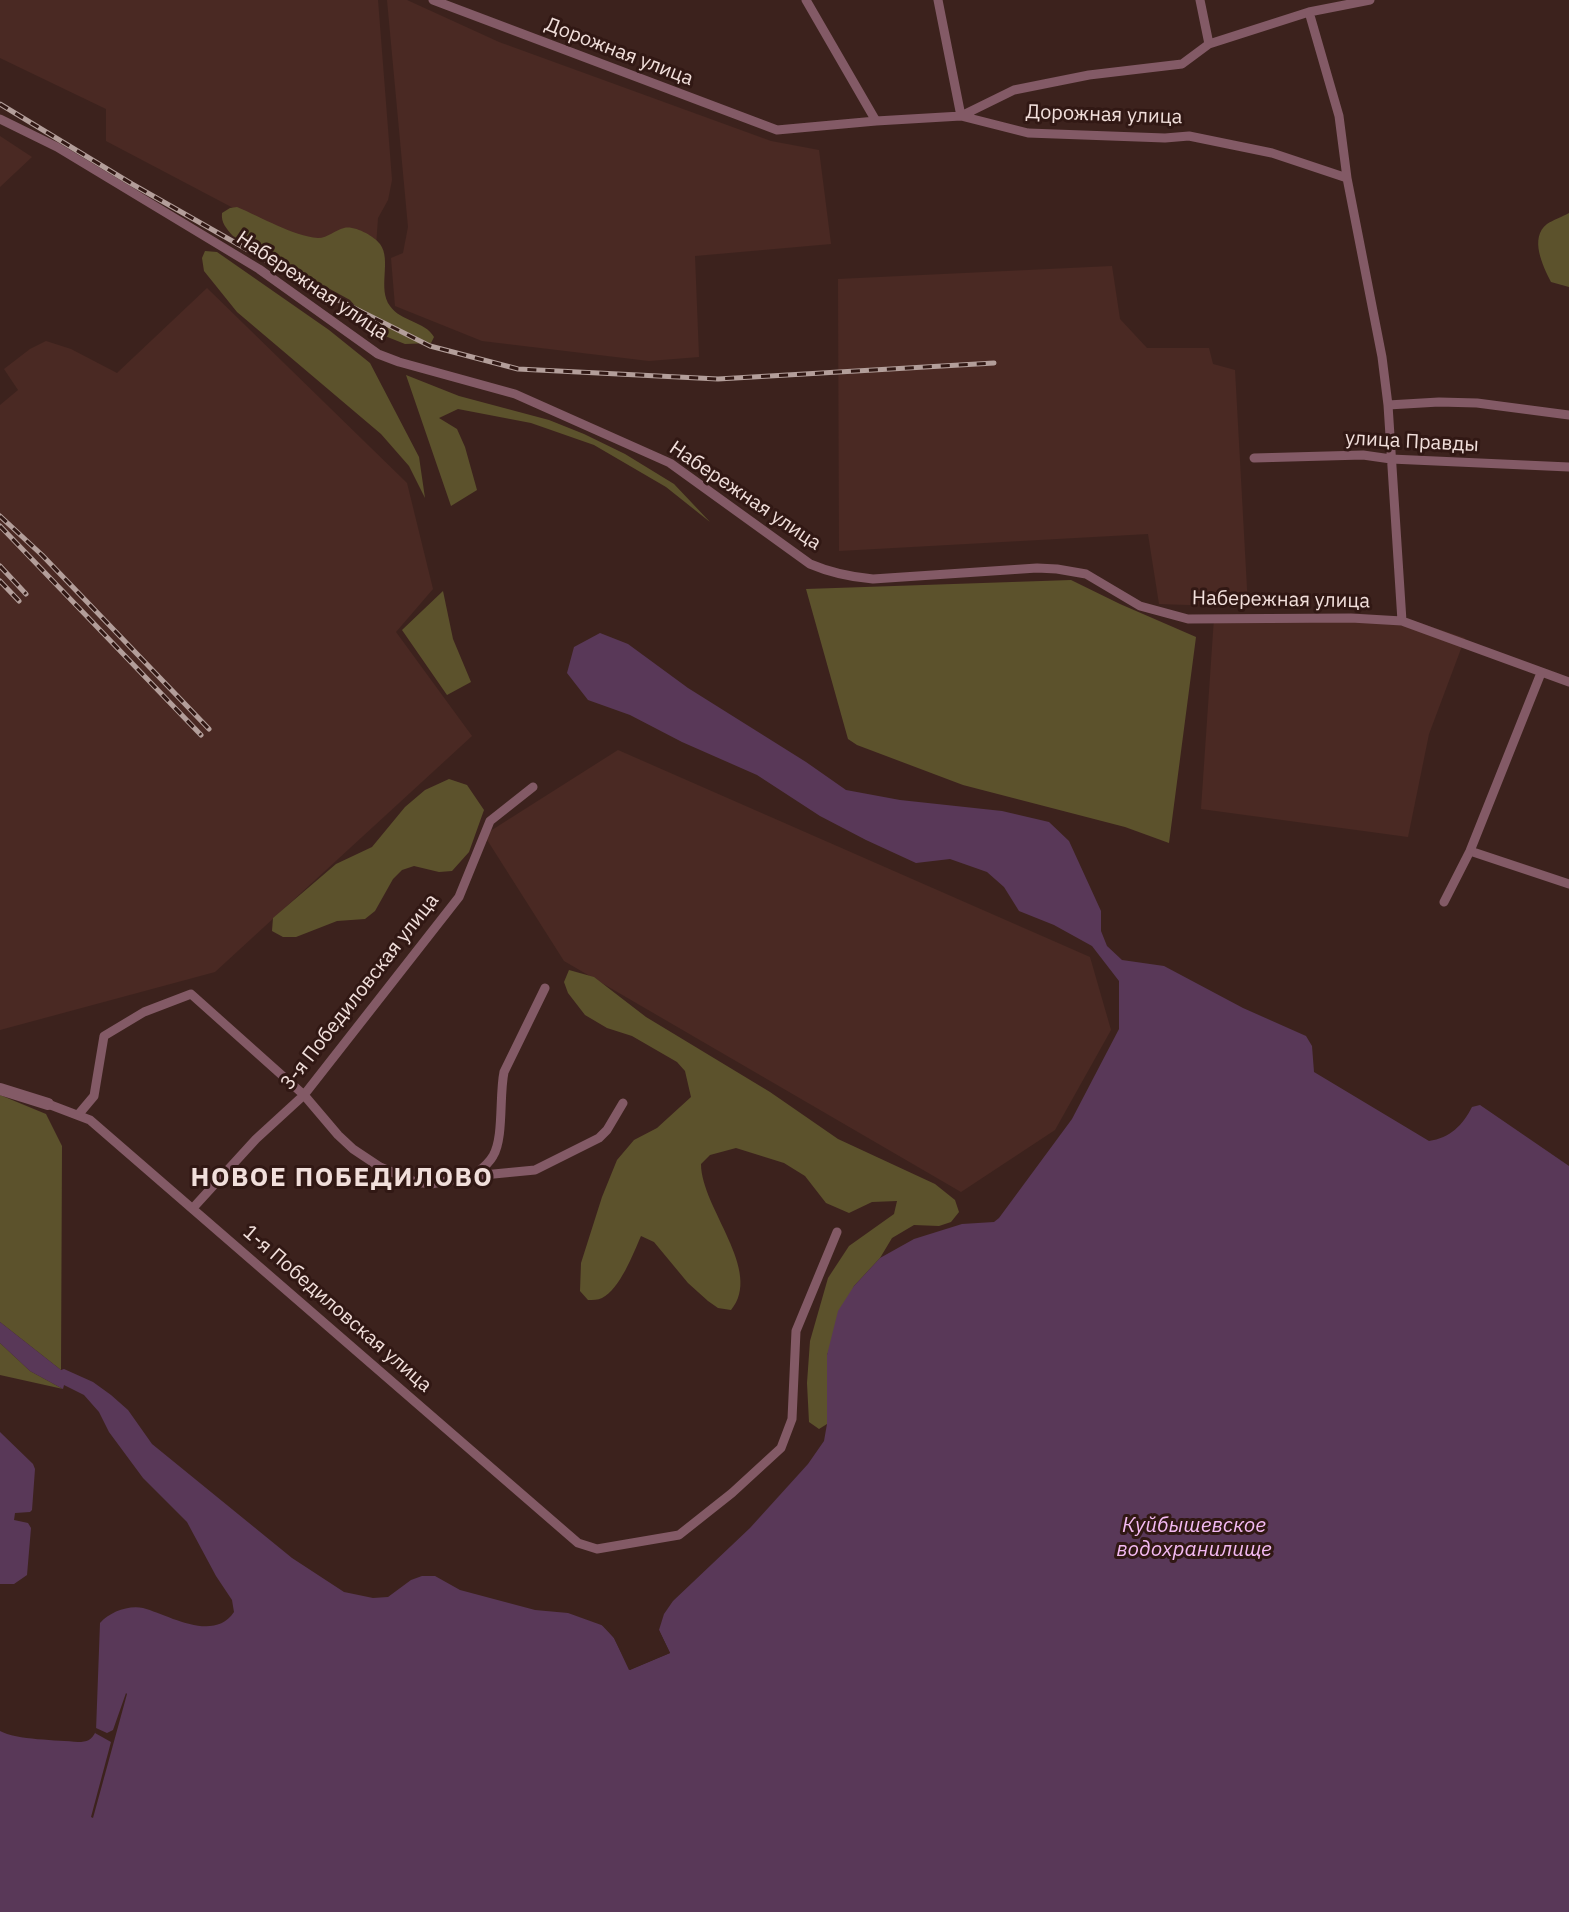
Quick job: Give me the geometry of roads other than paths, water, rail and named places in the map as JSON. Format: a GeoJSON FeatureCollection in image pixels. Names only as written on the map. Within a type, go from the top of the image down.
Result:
{"type":"FeatureCollection","features":[{"type":"Feature","properties":{"kind":"street","name":"Дорожная улица"},"geometry":{"type":"LineString","coordinates":[[433,0],[777,130],[961,116],[1028,133],[1165,138],[1189,136],[1272,153],[1347,178]]}},
{"type":"Feature","properties":{"kind":"street"},"geometry":{"type":"LineString","coordinates":[[806,0],[876,121]]}},
{"type":"Feature","properties":{"kind":"street"},"geometry":{"type":"LineString","coordinates":[[938,0],[961,116],[1014,90],[1089,75],[1182,64],[1209,44],[1308,12],[1370,0]]}},
{"type":"Feature","properties":{"kind":"street"},"geometry":{"type":"LineString","coordinates":[[1200,0],[1209,44]]}},
{"type":"Feature","properties":{"kind":"street"},"geometry":{"type":"LineString","coordinates":[[1308,12],[1339,116],[1347,178],[1382,357],[1388,405],[1402,621]]}},
{"type":"Feature","properties":{"kind":"street","name":"Набережная улица"},"geometry":{"type":"LineString","coordinates":[[0,119],[57,147],[259,269],[378,354],[515,394],[670,463],[810,564],[831,573],[873,579],[1057,568],[1086,574],[1140,606],[1188,619],[1351,618],[1402,621],[1569,682]]}},
{"type":"Feature","properties":{"kind":"street"},"geometry":{"type":"LineString","coordinates":[[1388,405],[1439,402],[1477,403],[1569,414]]}},
{"type":"Feature","properties":{"kind":"street","name":"улица Правды"},"geometry":{"type":"LineString","coordinates":[[1254,458],[1363,455],[1391,459],[1569,467]]}},
{"type":"Feature","properties":{"kind":"street"},"geometry":{"type":"LineString","coordinates":[[1444,902],[1470,851],[1541,673]]}},
{"type":"Feature","properties":{"kind":"street","name":"3-я Победиловская улица"},"geometry":{"type":"LineString","coordinates":[[193,1208],[256,1139],[304,1095],[459,897],[490,821],[533,787]]}},
{"type":"Feature","properties":{"kind":"street"},"geometry":{"type":"LineString","coordinates":[[1470,851],[1569,884]]}},
{"type":"Feature","properties":{"kind":"street"},"geometry":{"type":"LineString","coordinates":[[473,1176],[494,1155],[499,1141],[501,1086],[504,1072],[545,988]]}},
{"type":"Feature","properties":{"kind":"street"},"geometry":{"type":"LineString","coordinates":[[78,1115],[94,1096],[104,1036],[144,1012],[191,994],[304,1095],[338,1136],[352,1149],[380,1167],[423,1184],[535,1170],[599,1138],[607,1130],[623,1102]]}},
{"type":"Feature","properties":{"kind":"street"},"geometry":{"type":"LineString","coordinates":[[0,1089],[48,1104]]}},
{"type":"Feature","properties":{"kind":"street","name":"1-я Победиловская улица"},"geometry":{"type":"LineString","coordinates":[[48,1104],[90,1120],[578,1543],[597,1549],[679,1535],[732,1493],[781,1448],[792,1419],[796,1331],[837,1232]]}},
{"type":"Feature","properties":{"kind":"water","name":"Куйбышевское водохранилище"},"geometry":{"type":"Polygon","coordinates":[[[600,633],[628,644],[688,688],[806,762],[846,790],[900,800],[1002,811],[1049,822],[1069,841],[1101,911],[1101,931],[1107,946],[1122,960],[1164,966],[1243,1008],[1306,1036],[1312,1046],[1314,1072],[1429,1141],[1455,1130],[1472,1107],[1480,1105],[1569,1166],[1569,1912],[0,1912],[0,1731],[38,1739],[78,1742],[91,1738],[96,1731],[100,1623],[114,1613],[125,1609],[143,1608],[178,1621],[203,1626],[225,1621],[234,1612],[232,1600],[216,1576],[187,1522],[143,1478],[109,1432],[99,1412],[84,1395],[64,1385],[63,1389],[30,1371],[0,1343],[0,1322],[61,1370],[64,1369],[93,1382],[111,1395],[128,1410],[152,1444],[292,1558],[344,1592],[373,1598],[388,1597],[411,1580],[422,1576],[435,1576],[460,1590],[535,1610],[568,1613],[604,1626],[614,1638],[630,1670],[670,1653],[659,1630],[664,1614],[673,1601],[750,1528],[808,1464],[824,1441],[827,1424],[827,1355],[838,1311],[854,1286],[880,1258],[914,1239],[962,1224],[994,1222],[999,1218],[1072,1119],[1119,1029],[1119,981],[1092,946],[1054,925],[1019,911],[1004,887],[987,872],[950,859],[916,863],[820,816],[757,775],[682,742],[630,715],[588,700],[567,673],[574,647],[600,633]]]}},
{"type":"Feature","properties":{"kind":"water"},"geometry":{"type":"Polygon","coordinates":[[[0,1432],[33,1464],[35,1469],[32,1510],[15,1513],[14,1520],[28,1523],[31,1528],[27,1575],[14,1584],[0,1584],[0,1432]]]}},
{"type":"Feature","properties":{"kind":"railway"},"geometry":{"type":"LineString","coordinates":[[0,104],[132,184],[322,292],[430,346],[518,369],[718,379],[994,363]]}},
{"type":"Feature","properties":{"kind":"railway"},"geometry":{"type":"LineString","coordinates":[[0,516],[42,555],[209,729]]}},
{"type":"Feature","properties":{"kind":"railway"},"geometry":{"type":"LineString","coordinates":[[0,526],[201,735]]}},
{"type":"Feature","properties":{"kind":"railway"},"geometry":{"type":"LineString","coordinates":[[0,566],[26,594]]}},
{"type":"Feature","properties":{"kind":"railway"},"geometry":{"type":"LineString","coordinates":[[0,581],[19,601]]}},
{"type":"Feature","properties":{"kind":"district","name":"НОВОЕ ПОБЕДИЛОВО"},"geometry":{"type":"Point","coordinates":[342,1178]}}]}
